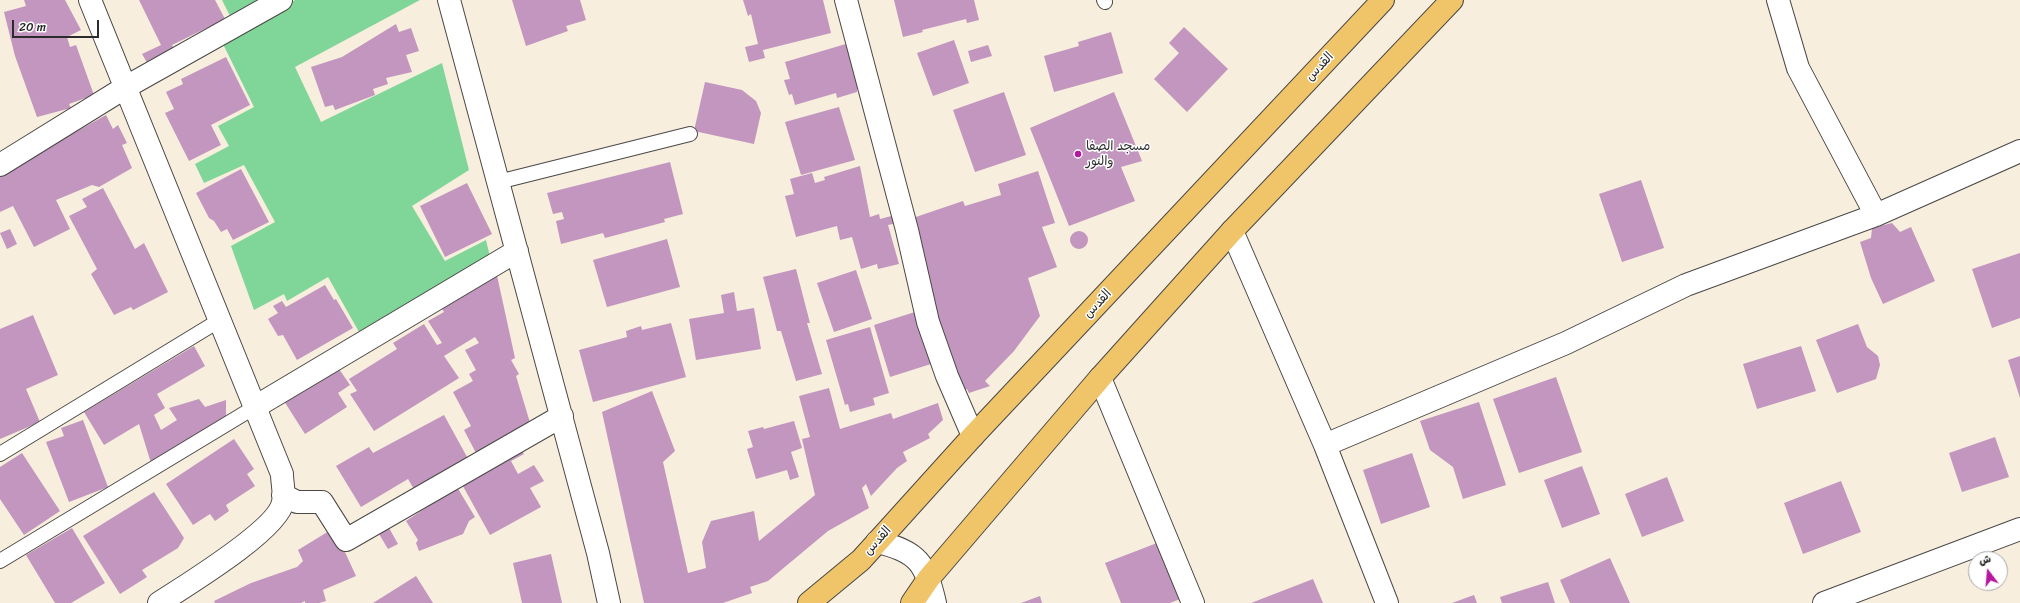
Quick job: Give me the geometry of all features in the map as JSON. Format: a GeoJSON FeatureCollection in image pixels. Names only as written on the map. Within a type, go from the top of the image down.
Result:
{"type":"FeatureCollection","features":[{"type":"Feature","properties":{"kind":"main road","name":"القدس"},"geometry":{"type":"LineString","coordinates":[[809,603],[861,560],[973,436],[1383,0]]}},
{"type":"Feature","properties":{"kind":"main road"},"geometry":{"type":"LineString","coordinates":[[912,603],[929,578],[1100,378],[1232,231],[1452,0]]}},
{"type":"Feature","properties":{"kind":"street"},"geometry":{"type":"LineString","coordinates":[[90,0],[282,474],[283,502],[269,524],[248,543],[159,603]]}},
{"type":"Feature","properties":{"kind":"street"},"geometry":{"type":"LineString","coordinates":[[0,165],[126,87],[281,0]]}},
{"type":"Feature","properties":{"kind":"street"},"geometry":{"type":"LineString","coordinates":[[449,0],[562,416],[598,553],[609,603]]}},
{"type":"Feature","properties":{"kind":"street"},"geometry":{"type":"LineString","coordinates":[[846,0],[907,230],[928,322],[947,376],[973,436]]}},
{"type":"Feature","properties":{"kind":"street"},"geometry":{"type":"LineString","coordinates":[[1778,0],[1798,68],[1876,215]]}},
{"type":"Feature","properties":{"kind":"street"},"geometry":{"type":"LineString","coordinates":[[1325,445],[1566,343],[1686,285],[1876,215],[2020,152]]}},
{"type":"Feature","properties":{"kind":"street"},"geometry":{"type":"LineString","coordinates":[[1232,231],[1325,445],[1387,603]]}},
{"type":"Feature","properties":{"kind":"street"},"geometry":{"type":"LineString","coordinates":[[255,407],[517,251]]}},
{"type":"Feature","properties":{"kind":"street"},"geometry":{"type":"LineString","coordinates":[[1100,378],[1193,603]]}},
{"type":"Feature","properties":{"kind":"street"},"geometry":{"type":"LineString","coordinates":[[283,495],[297,502],[322,502],[346,540],[562,416]]}},
{"type":"Feature","properties":{"kind":"street"},"geometry":{"type":"LineString","coordinates":[[1828,602],[2020,529]]}},
{"type":"Feature","properties":{"kind":"street"},"geometry":{"type":"LineString","coordinates":[[878,542],[904,550],[917,559],[929,578],[935,603]]}},
{"type":"Feature","properties":{"kind":"street"},"geometry":{"type":"LineString","coordinates":[[598,553],[600,603]]}},
{"type":"Feature","properties":{"kind":"lane"},"geometry":{"type":"LineString","coordinates":[[498,182],[690,134]]}},
{"type":"Feature","properties":{"kind":"lane"},"geometry":{"type":"LineString","coordinates":[[0,454],[220,320]]}},
{"type":"Feature","properties":{"kind":"lane"},"geometry":{"type":"LineString","coordinates":[[0,561],[255,407]]}},
{"type":"Feature","properties":{"kind":"green space"},"geometry":{"type":"Polygon","coordinates":[[[222,0],[262,0],[230,16],[222,0]]]}},
{"type":"Feature","properties":{"kind":"green space"},"geometry":{"type":"Polygon","coordinates":[[[295,0],[420,0],[295,67],[321,122],[442,63],[469,170],[412,206],[445,261],[486,240],[491,261],[363,339],[328,277],[287,301],[284,294],[254,310],[231,246],[275,222],[244,165],[204,183],[195,164],[229,146],[218,126],[254,107],[222,42],[295,0]]]}},
{"type":"Feature","properties":{"kind":"building"},"geometry":{"type":"Polygon","coordinates":[[[24,0],[65,0],[81,30],[67,37],[70,47],[76,45],[94,95],[69,104],[71,108],[37,117],[15,56],[4,12],[26,6],[24,0]]]}},
{"type":"Feature","properties":{"kind":"building"},"geometry":{"type":"Polygon","coordinates":[[[139,0],[215,0],[225,19],[172,45],[176,53],[149,66],[142,54],[161,45],[139,0]]]}},
{"type":"Feature","properties":{"kind":"building"},"geometry":{"type":"Polygon","coordinates":[[[512,0],[580,0],[586,20],[566,26],[568,31],[526,46],[512,0]]]}},
{"type":"Feature","properties":{"kind":"building"},"geometry":{"type":"Polygon","coordinates":[[[743,0],[823,0],[831,33],[763,50],[765,58],[749,62],[745,47],[758,44],[751,14],[748,16],[743,0]]]}},
{"type":"Feature","properties":{"kind":"building"},"geometry":{"type":"Polygon","coordinates":[[[894,0],[974,0],[979,20],[967,23],[966,19],[922,30],[923,32],[903,37],[894,0]]]}},
{"type":"Feature","properties":{"kind":"building"},"geometry":{"type":"Polygon","coordinates":[[[396,24],[399,32],[411,28],[419,51],[406,55],[412,72],[386,78],[388,84],[373,89],[375,95],[335,110],[333,105],[325,107],[311,67],[342,57],[396,24]]]}},
{"type":"Feature","properties":{"kind":"building"},"geometry":{"type":"Polygon","coordinates":[[[1184,27],[1228,69],[1187,112],[1154,79],[1179,53],[1169,43],[1184,27]]]}},
{"type":"Feature","properties":{"kind":"building"},"geometry":{"type":"Polygon","coordinates":[[[1111,32],[1123,73],[1054,92],[1044,56],[1079,46],[1078,42],[1111,32]]]}},
{"type":"Feature","properties":{"kind":"building"},"geometry":{"type":"Polygon","coordinates":[[[954,40],[969,83],[933,96],[917,53],[954,40]]]}},
{"type":"Feature","properties":{"kind":"building"},"geometry":{"type":"Polygon","coordinates":[[[849,43],[862,87],[857,89],[857,92],[837,98],[836,93],[795,105],[792,94],[789,95],[784,80],[790,79],[785,62],[849,43]]]}},
{"type":"Feature","properties":{"kind":"building"},"geometry":{"type":"Polygon","coordinates":[[[988,45],[992,56],[971,62],[968,51],[988,45]]]}},
{"type":"Feature","properties":{"kind":"building"},"geometry":{"type":"Polygon","coordinates":[[[226,57],[250,105],[211,125],[221,145],[189,161],[165,113],[174,109],[166,92],[183,84],[181,79],[226,57]]]}},
{"type":"Feature","properties":{"kind":"building"},"geometry":{"type":"Polygon","coordinates":[[[705,82],[742,90],[756,101],[761,113],[754,144],[694,131],[705,82]]]}},
{"type":"Feature","properties":{"kind":"building"},"geometry":{"type":"Polygon","coordinates":[[[1004,92],[1026,155],[975,172],[953,110],[1004,92]]]}},
{"type":"Feature","properties":{"kind":"building"},"geometry":{"type":"Polygon","coordinates":[[[1114,92],[1142,161],[1121,167],[1135,201],[1069,226],[1030,128],[1114,92]]]}},
{"type":"Feature","properties":{"kind":"building"},"geometry":{"type":"Polygon","coordinates":[[[839,107],[855,160],[801,175],[785,122],[839,107]]]}},
{"type":"Feature","properties":{"kind":"building"},"geometry":{"type":"Polygon","coordinates":[[[106,115],[113,129],[118,125],[127,143],[122,145],[132,168],[99,187],[92,185],[56,200],[70,229],[34,247],[13,206],[0,212],[0,174],[106,115]]]}},
{"type":"Feature","properties":{"kind":"building"},"geometry":{"type":"Polygon","coordinates":[[[670,162],[683,214],[664,219],[665,222],[605,238],[603,233],[561,244],[556,221],[564,219],[562,212],[553,214],[547,193],[670,162]]]}},
{"type":"Feature","properties":{"kind":"building"},"geometry":{"type":"Polygon","coordinates":[[[860,166],[870,217],[879,214],[880,219],[895,215],[897,223],[888,225],[899,264],[878,269],[877,264],[861,269],[852,237],[840,240],[837,226],[796,237],[785,196],[794,194],[790,179],[812,173],[815,183],[825,180],[824,177],[860,166]]]}},
{"type":"Feature","properties":{"kind":"building"},"geometry":{"type":"Polygon","coordinates":[[[241,169],[269,222],[233,240],[227,229],[221,232],[214,221],[209,218],[196,193],[241,169]]]}},
{"type":"Feature","properties":{"kind":"building"},"geometry":{"type":"Polygon","coordinates":[[[1038,171],[1055,223],[1042,227],[1057,267],[1028,278],[1040,316],[1014,351],[985,381],[990,386],[969,393],[967,389],[960,392],[927,283],[930,281],[907,220],[963,201],[965,206],[1001,195],[998,184],[1038,171]]]}},
{"type":"Feature","properties":{"kind":"building"},"geometry":{"type":"Polygon","coordinates":[[[1641,180],[1664,248],[1622,262],[1599,194],[1641,180]]]}},
{"type":"Feature","properties":{"kind":"building"},"geometry":{"type":"Polygon","coordinates":[[[467,183],[492,234],[445,257],[420,206],[467,183]]]}},
{"type":"Feature","properties":{"kind":"building"},"geometry":{"type":"Polygon","coordinates":[[[103,188],[135,249],[144,243],[168,292],[133,310],[131,307],[114,315],[91,274],[97,269],[69,216],[87,207],[82,199],[103,188]]]}},
{"type":"Feature","properties":{"kind":"building"},"geometry":{"type":"Polygon","coordinates":[[[1892,223],[1900,232],[1911,227],[1935,281],[1883,304],[1871,278],[1860,242],[1871,238],[1872,228],[1892,223]]]}},
{"type":"Feature","properties":{"kind":"building"},"geometry":{"type":"Polygon","coordinates":[[[10,229],[17,244],[7,249],[0,233],[10,229]]]}},
{"type":"Feature","properties":{"kind":"building"},"geometry":{"type":"Polygon","coordinates":[[[1079,231],[1085,234],[1088,240],[1085,246],[1079,249],[1073,246],[1070,240],[1073,234],[1079,231]]]}},
{"type":"Feature","properties":{"kind":"building"},"geometry":{"type":"Polygon","coordinates":[[[667,239],[680,287],[607,307],[593,260],[667,239]]]}},
{"type":"Feature","properties":{"kind":"building"},"geometry":{"type":"Polygon","coordinates":[[[2020,253],[2020,318],[1992,328],[1972,269],[2020,253]]]}},
{"type":"Feature","properties":{"kind":"building"},"geometry":{"type":"Polygon","coordinates":[[[796,269],[810,323],[807,323],[822,374],[796,381],[781,331],[777,331],[763,277],[796,269]]]}},
{"type":"Feature","properties":{"kind":"building"},"geometry":{"type":"Polygon","coordinates":[[[856,270],[872,319],[834,332],[817,283],[856,270]]]}},
{"type":"Feature","properties":{"kind":"building"},"geometry":{"type":"Polygon","coordinates":[[[496,271],[515,358],[511,360],[519,374],[516,376],[531,426],[476,453],[464,430],[471,426],[453,392],[473,381],[469,374],[476,370],[465,350],[479,343],[475,337],[444,356],[459,378],[374,431],[350,394],[357,391],[349,379],[397,349],[393,343],[424,324],[437,345],[442,343],[428,321],[444,312],[439,304],[496,271]]]}},
{"type":"Feature","properties":{"kind":"building"},"geometry":{"type":"Polygon","coordinates":[[[325,285],[334,300],[336,299],[353,328],[297,360],[283,335],[278,336],[268,319],[278,313],[273,306],[282,301],[286,307],[325,285]]]}},
{"type":"Feature","properties":{"kind":"building"},"geometry":{"type":"Polygon","coordinates":[[[734,292],[737,311],[754,308],[761,349],[696,360],[689,319],[724,313],[721,295],[734,292]]]}},
{"type":"Feature","properties":{"kind":"building"},"geometry":{"type":"Polygon","coordinates":[[[918,311],[934,363],[890,377],[874,325],[918,311]]]}},
{"type":"Feature","properties":{"kind":"building"},"geometry":{"type":"Polygon","coordinates":[[[33,315],[58,375],[26,389],[40,422],[0,439],[0,329],[33,315]]]}},
{"type":"Feature","properties":{"kind":"building"},"geometry":{"type":"Polygon","coordinates":[[[671,323],[686,377],[593,402],[579,350],[627,337],[626,331],[641,326],[642,330],[671,323]]]}},
{"type":"Feature","properties":{"kind":"building"},"geometry":{"type":"Polygon","coordinates":[[[1858,324],[1867,347],[1878,356],[1880,365],[1876,379],[1837,393],[1816,340],[1858,324]]]}},
{"type":"Feature","properties":{"kind":"building"},"geometry":{"type":"Polygon","coordinates":[[[870,327],[889,393],[873,398],[875,405],[850,412],[848,404],[845,405],[826,340],[870,327]]]}},
{"type":"Feature","properties":{"kind":"building"},"geometry":{"type":"Polygon","coordinates":[[[194,346],[205,366],[157,394],[165,408],[154,415],[161,430],[177,420],[169,408],[199,399],[205,407],[226,400],[226,418],[151,463],[139,424],[104,445],[84,412],[194,346]]]}},
{"type":"Feature","properties":{"kind":"building"},"geometry":{"type":"Polygon","coordinates":[[[1801,346],[1816,391],[1757,409],[1743,364],[1801,346]]]}},
{"type":"Feature","properties":{"kind":"building"},"geometry":{"type":"Polygon","coordinates":[[[2020,356],[2020,398],[2008,360],[2020,356]]]}},
{"type":"Feature","properties":{"kind":"building"},"geometry":{"type":"Polygon","coordinates":[[[337,366],[350,385],[338,393],[347,407],[305,434],[284,401],[337,366]]]}},
{"type":"Feature","properties":{"kind":"building"},"geometry":{"type":"Polygon","coordinates":[[[1556,377],[1582,452],[1519,473],[1493,399],[1556,377]]]}},
{"type":"Feature","properties":{"kind":"building"},"geometry":{"type":"Polygon","coordinates":[[[829,388],[840,429],[891,413],[893,419],[938,403],[943,420],[928,434],[930,438],[903,452],[907,461],[897,468],[871,496],[866,484],[862,488],[869,508],[828,531],[768,581],[750,587],[752,593],[723,603],[644,603],[602,412],[652,391],[675,451],[663,462],[688,573],[706,568],[702,542],[711,521],[754,511],[759,541],[815,495],[802,439],[810,437],[799,396],[829,388]]]}},
{"type":"Feature","properties":{"kind":"building"},"geometry":{"type":"Polygon","coordinates":[[[1479,402],[1506,485],[1463,499],[1453,467],[1430,450],[1420,421],[1479,402]]]}},
{"type":"Feature","properties":{"kind":"building"},"geometry":{"type":"Polygon","coordinates":[[[444,415],[472,466],[418,496],[408,479],[361,507],[336,466],[369,447],[373,453],[444,415]]]}},
{"type":"Feature","properties":{"kind":"building"},"geometry":{"type":"Polygon","coordinates":[[[83,420],[108,487],[69,502],[46,442],[64,436],[61,428],[83,420]]]}},
{"type":"Feature","properties":{"kind":"building"},"geometry":{"type":"Polygon","coordinates":[[[794,421],[802,448],[791,452],[799,477],[790,480],[787,470],[756,479],[747,449],[753,447],[748,431],[763,427],[764,429],[794,421]]]}},
{"type":"Feature","properties":{"kind":"building"},"geometry":{"type":"Polygon","coordinates":[[[1995,437],[2009,477],[1962,492],[1949,453],[1995,437]]]}},
{"type":"Feature","properties":{"kind":"building"},"geometry":{"type":"Polygon","coordinates":[[[234,439],[254,469],[247,474],[255,486],[226,505],[229,511],[215,521],[210,514],[193,525],[166,484],[234,439]]]}},
{"type":"Feature","properties":{"kind":"building"},"geometry":{"type":"Polygon","coordinates":[[[519,446],[524,454],[511,461],[518,474],[534,465],[544,481],[530,488],[541,507],[490,535],[459,479],[519,446]]]}},
{"type":"Feature","properties":{"kind":"building"},"geometry":{"type":"Polygon","coordinates":[[[22,453],[60,511],[24,535],[0,499],[0,467],[22,453]]]}},
{"type":"Feature","properties":{"kind":"building"},"geometry":{"type":"Polygon","coordinates":[[[1412,453],[1430,507],[1381,524],[1363,470],[1412,453]]]}},
{"type":"Feature","properties":{"kind":"building"},"geometry":{"type":"Polygon","coordinates":[[[1582,466],[1600,514],[1562,528],[1544,480],[1582,466]]]}},
{"type":"Feature","properties":{"kind":"building"},"geometry":{"type":"Polygon","coordinates":[[[1667,477],[1684,521],[1642,537],[1625,494],[1667,477]]]}},
{"type":"Feature","properties":{"kind":"building"},"geometry":{"type":"Polygon","coordinates":[[[1841,481],[1861,532],[1803,554],[1784,503],[1841,481]]]}},
{"type":"Feature","properties":{"kind":"building"},"geometry":{"type":"Polygon","coordinates":[[[457,487],[475,517],[469,521],[463,534],[419,551],[416,543],[418,540],[406,521],[457,487]]]}},
{"type":"Feature","properties":{"kind":"building"},"geometry":{"type":"Polygon","coordinates":[[[154,492],[184,538],[178,548],[142,570],[147,577],[120,594],[83,536],[154,492]]]}},
{"type":"Feature","properties":{"kind":"building"},"geometry":{"type":"Polygon","coordinates":[[[72,528],[105,583],[71,603],[55,603],[26,555],[72,528]]]}},
{"type":"Feature","properties":{"kind":"building"},"geometry":{"type":"Polygon","coordinates":[[[334,528],[356,576],[323,590],[326,601],[319,603],[305,603],[305,601],[301,603],[215,603],[214,601],[251,583],[297,567],[303,561],[298,550],[334,528]]]}},
{"type":"Feature","properties":{"kind":"building"},"geometry":{"type":"Polygon","coordinates":[[[389,528],[398,544],[388,549],[379,534],[389,528]]]}},
{"type":"Feature","properties":{"kind":"building"},"geometry":{"type":"Polygon","coordinates":[[[1157,543],[1180,599],[1170,603],[1121,603],[1105,563],[1157,543]]]}},
{"type":"Feature","properties":{"kind":"building"},"geometry":{"type":"Polygon","coordinates":[[[551,554],[562,603],[522,603],[513,563],[551,554]]]}},
{"type":"Feature","properties":{"kind":"building"},"geometry":{"type":"Polygon","coordinates":[[[1610,558],[1630,603],[1570,603],[1560,580],[1610,558]]]}},
{"type":"Feature","properties":{"kind":"building"},"geometry":{"type":"Polygon","coordinates":[[[416,576],[433,603],[373,603],[416,576]]]}},
{"type":"Feature","properties":{"kind":"building"},"geometry":{"type":"Polygon","coordinates":[[[1313,579],[1323,603],[1251,603],[1313,579]]]}},
{"type":"Feature","properties":{"kind":"building"},"geometry":{"type":"Polygon","coordinates":[[[1548,582],[1555,603],[1502,603],[1500,597],[1548,582]]]}},
{"type":"Feature","properties":{"kind":"building"},"geometry":{"type":"Polygon","coordinates":[[[1474,595],[1477,603],[1452,603],[1474,595]]]}},
{"type":"Feature","properties":{"kind":"building"},"geometry":{"type":"Polygon","coordinates":[[[1040,596],[1042,603],[1021,603],[1040,596]]]}},
{"type":"Feature","properties":{"kind":"place","name":"مسجد الصفا والنور"},"geometry":{"type":"Point","coordinates":[1078,154]}}]}
